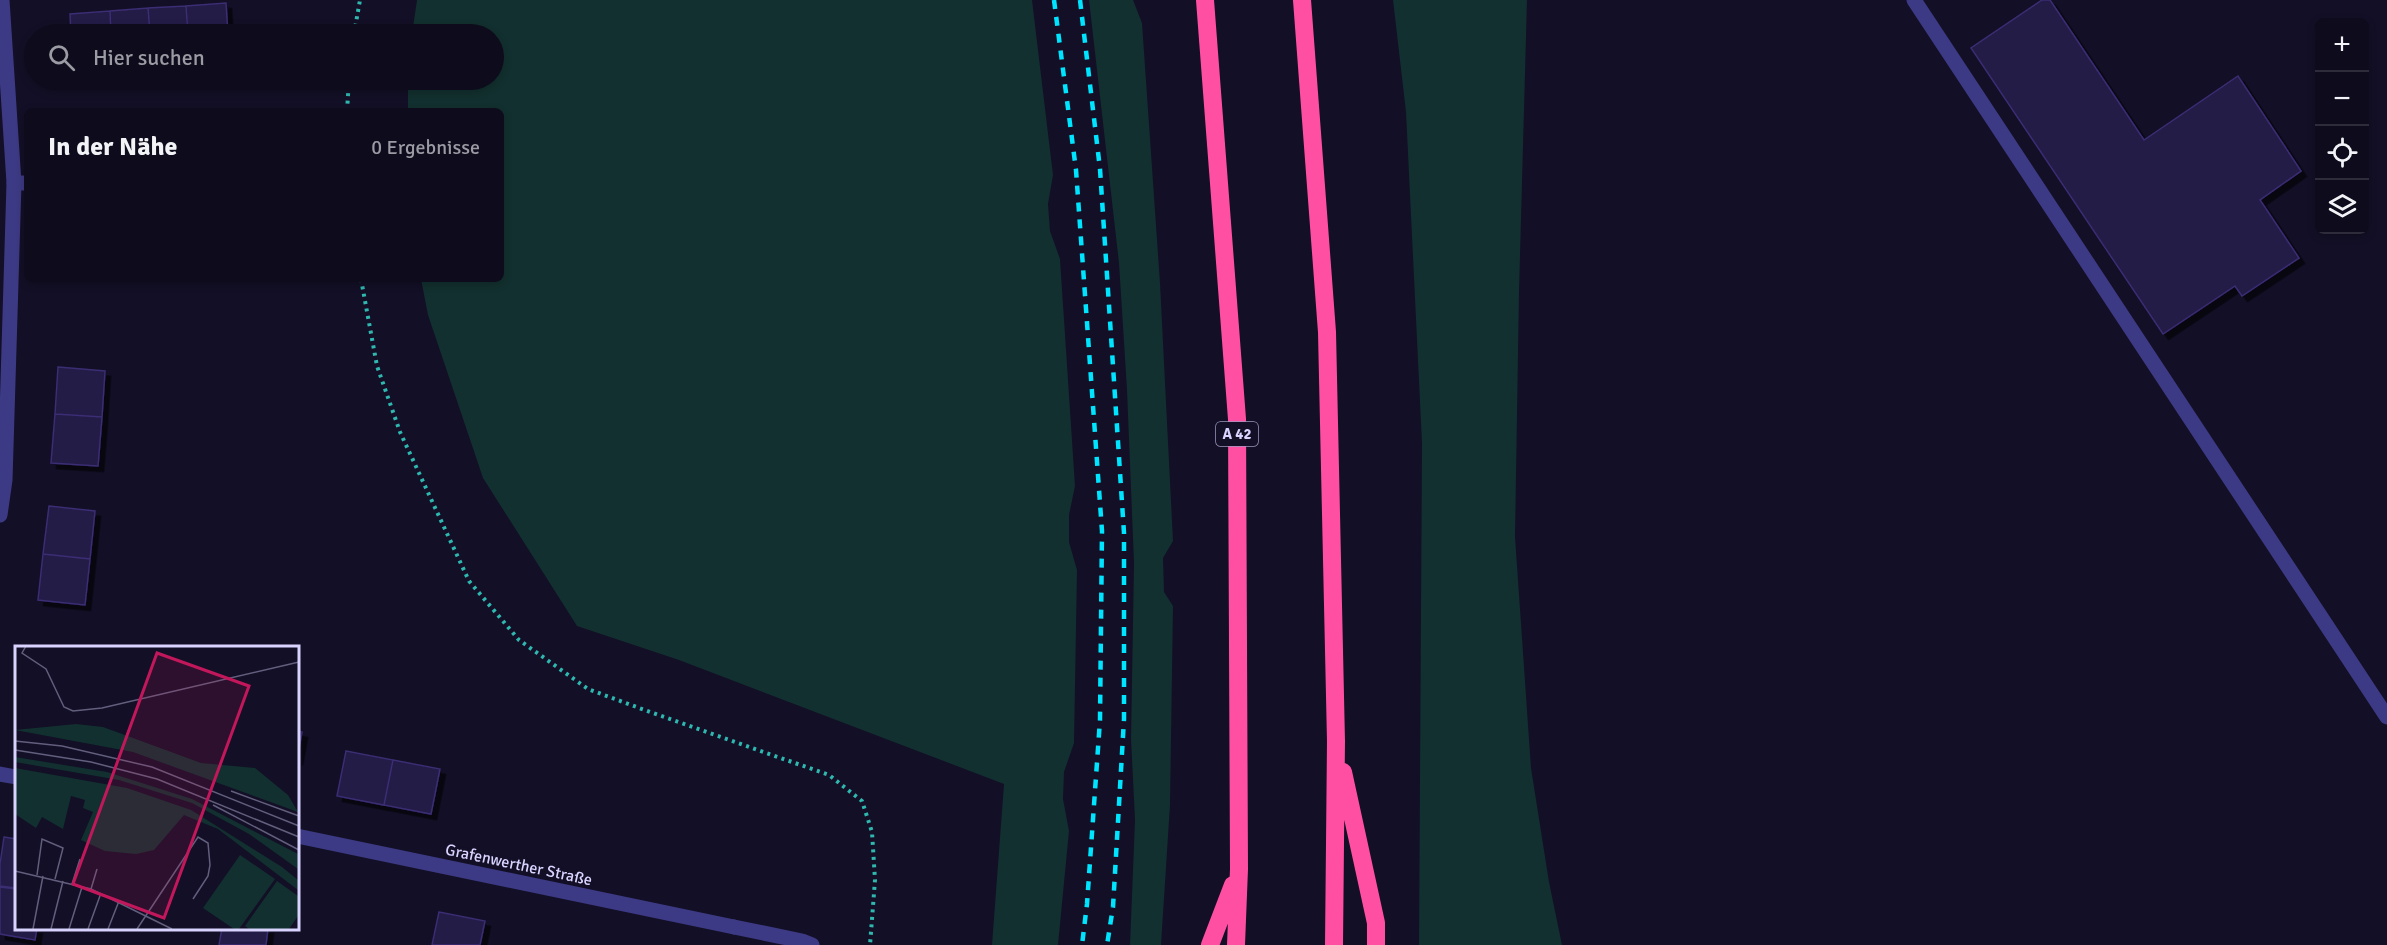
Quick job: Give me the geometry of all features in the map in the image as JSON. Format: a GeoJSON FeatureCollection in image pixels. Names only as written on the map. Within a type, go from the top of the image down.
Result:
{"type":"FeatureCollection","features":[{"type":"Feature","properties":{"kind":"highway","name":"A 42"},"geometry":{"type":"LineString","coordinates":[[1205,0],[1236,419],[1239,869],[1236,945]]}},
{"type":"Feature","properties":{"kind":"highway"},"geometry":{"type":"LineString","coordinates":[[1302,0],[1327,332],[1336,741],[1334,945]]}},
{"type":"Feature","properties":{"kind":"highway"},"geometry":{"type":"LineString","coordinates":[[1336,741],[1376,923],[1376,945]]}},
{"type":"Feature","properties":{"kind":"highway"},"geometry":{"type":"LineString","coordinates":[[1210,945],[1239,869]]}},
{"type":"Feature","properties":{"kind":"street"},"geometry":{"type":"LineString","coordinates":[[0,515],[3,480],[5,286],[21,183],[4,96],[3,0]]}},
{"type":"Feature","properties":{"kind":"street"},"geometry":{"type":"LineString","coordinates":[[1914,0],[2387,717]]}},
{"type":"Feature","properties":{"kind":"street"},"geometry":{"type":"LineString","coordinates":[[0,774],[15,777]]}},
{"type":"Feature","properties":{"kind":"street","name":"Grafenwerther Straße"},"geometry":{"type":"LineString","coordinates":[[298,836],[802,941],[812,945]]}},
{"type":"Feature","properties":{"kind":"path"},"geometry":{"type":"LineString","coordinates":[[356,24],[360,0]]}},
{"type":"Feature","properties":{"kind":"path"},"geometry":{"type":"LineString","coordinates":[[347,108],[349,90]]}},
{"type":"Feature","properties":{"kind":"path"},"geometry":{"type":"LineString","coordinates":[[362,282],[377,366],[396,421],[470,581],[519,640],[588,688],[829,775],[862,801],[872,832],[874,880],[870,945]]}},
{"type":"Feature","properties":{"kind":"green space"},"geometry":{"type":"Polygon","coordinates":[[[417,0],[1032,0],[1053,175],[1048,204],[1050,231],[1060,259],[1075,486],[1069,515],[1069,542],[1077,570],[1074,743],[1064,772],[1063,799],[1069,831],[1058,945],[992,945],[1004,784],[679,660],[577,626],[483,478],[428,315],[422,282],[504,282],[504,108],[408,108],[408,90],[504,90],[504,24],[413,24],[417,0]]]}},
{"type":"Feature","properties":{"kind":"green space"},"geometry":{"type":"Polygon","coordinates":[[[1089,0],[1133,0],[1142,23],[1160,283],[1173,541],[1163,558],[1164,592],[1173,606],[1170,805],[1161,945],[1130,945],[1135,820],[1131,739],[1134,563],[1127,390],[1119,263],[1089,0]]]}},
{"type":"Feature","properties":{"kind":"green space"},"geometry":{"type":"Polygon","coordinates":[[[1393,0],[1527,0],[1515,537],[1531,768],[1549,882],[1562,945],[1419,945],[1422,443],[1406,112],[1393,0]]]}},
{"type":"Feature","properties":{"kind":"building"},"geometry":{"type":"Polygon","coordinates":[[[2042,0],[2050,0],[2144,140],[2238,76],[2301,171],[2260,200],[2299,258],[2242,296],[2235,286],[2163,334],[1971,48],[2042,0]]]}},
{"type":"Feature","properties":{"kind":"building"},"geometry":{"type":"Polygon","coordinates":[[[226,3],[227,24],[187,24],[186,6],[226,3]]]}},
{"type":"Feature","properties":{"kind":"building"},"geometry":{"type":"Polygon","coordinates":[[[186,6],[187,24],[149,24],[148,8],[186,6]]]}},
{"type":"Feature","properties":{"kind":"building"},"geometry":{"type":"Polygon","coordinates":[[[148,8],[149,24],[111,24],[110,11],[148,8]]]}},
{"type":"Feature","properties":{"kind":"building"},"geometry":{"type":"Polygon","coordinates":[[[110,11],[111,24],[70,24],[70,14],[110,11]]]}},
{"type":"Feature","properties":{"kind":"building"},"geometry":{"type":"Polygon","coordinates":[[[58,367],[105,371],[102,417],[55,414],[58,367]]]}},
{"type":"Feature","properties":{"kind":"building"},"geometry":{"type":"Polygon","coordinates":[[[55,414],[102,417],[98,466],[51,463],[55,414]]]}},
{"type":"Feature","properties":{"kind":"building"},"geometry":{"type":"Polygon","coordinates":[[[49,506],[95,511],[90,559],[43,554],[49,506]]]}},
{"type":"Feature","properties":{"kind":"building"},"geometry":{"type":"Polygon","coordinates":[[[43,554],[90,559],[85,605],[38,600],[43,554]]]}},
{"type":"Feature","properties":{"kind":"building"},"geometry":{"type":"Polygon","coordinates":[[[298,731],[302,732],[298,754],[298,731]]]}},
{"type":"Feature","properties":{"kind":"building"},"geometry":{"type":"Polygon","coordinates":[[[346,751],[393,760],[384,805],[337,796],[346,751]]]}},
{"type":"Feature","properties":{"kind":"building"},"geometry":{"type":"Polygon","coordinates":[[[393,760],[440,769],[431,814],[384,805],[393,760]]]}},
{"type":"Feature","properties":{"kind":"building"},"geometry":{"type":"Polygon","coordinates":[[[4,837],[15,839],[15,888],[0,886],[4,837]]]}},
{"type":"Feature","properties":{"kind":"building"},"geometry":{"type":"Polygon","coordinates":[[[0,887],[15,889],[15,930],[37,930],[35,940],[0,934],[0,887]]]}},
{"type":"Feature","properties":{"kind":"building"},"geometry":{"type":"Polygon","coordinates":[[[439,912],[485,921],[480,945],[432,945],[439,912]]]}},
{"type":"Feature","properties":{"kind":"building"},"geometry":{"type":"Polygon","coordinates":[[[222,930],[268,930],[266,945],[219,945],[222,930]]]}},
{"type":"Feature","properties":{"kind":"railway"},"geometry":{"type":"LineString","coordinates":[[1054,0],[1076,170],[1102,531],[1100,720],[1082,945]]}},
{"type":"Feature","properties":{"kind":"railway"},"geometry":{"type":"LineString","coordinates":[[1080,0],[1100,169],[1124,533],[1124,719],[1113,907],[1107,945]]}}]}
